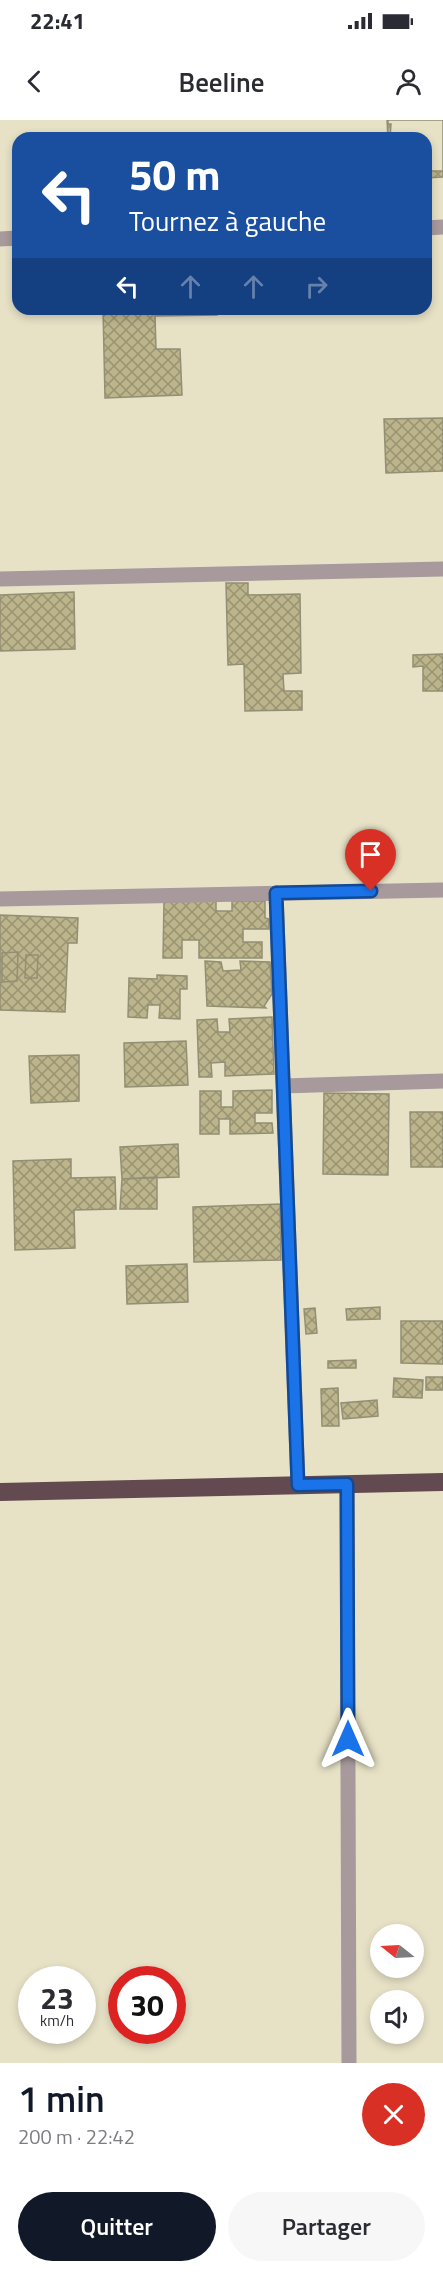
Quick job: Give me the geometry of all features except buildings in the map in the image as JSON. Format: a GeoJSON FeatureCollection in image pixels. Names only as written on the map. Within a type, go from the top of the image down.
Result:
{"type":"FeatureCollection","features":[{"type":"Feature","properties":{"kind":"highway"},"geometry":{"type":"LineString","coordinates":[[0,1492],[443,1482]]}},
{"type":"Feature","properties":{"kind":"street"},"geometry":{"type":"LineString","coordinates":[[0,579],[443,569]]}},
{"type":"Feature","properties":{"kind":"street"},"geometry":{"type":"LineString","coordinates":[[0,899],[443,890]]}},
{"type":"Feature","properties":{"kind":"street"},"geometry":{"type":"LineString","coordinates":[[276,893],[298,1485]]}},
{"type":"Feature","properties":{"kind":"street"},"geometry":{"type":"LineString","coordinates":[[283,1086],[443,1081]]}},
{"type":"Feature","properties":{"kind":"street"},"geometry":{"type":"LineString","coordinates":[[347,1484],[349,2063]]}},
{"type":"Feature","properties":{"kind":"route"},"geometry":{"type":"LineString","coordinates":[[348,1739],[347,1484],[298,1485],[276,893],[371,891]]}}]}
